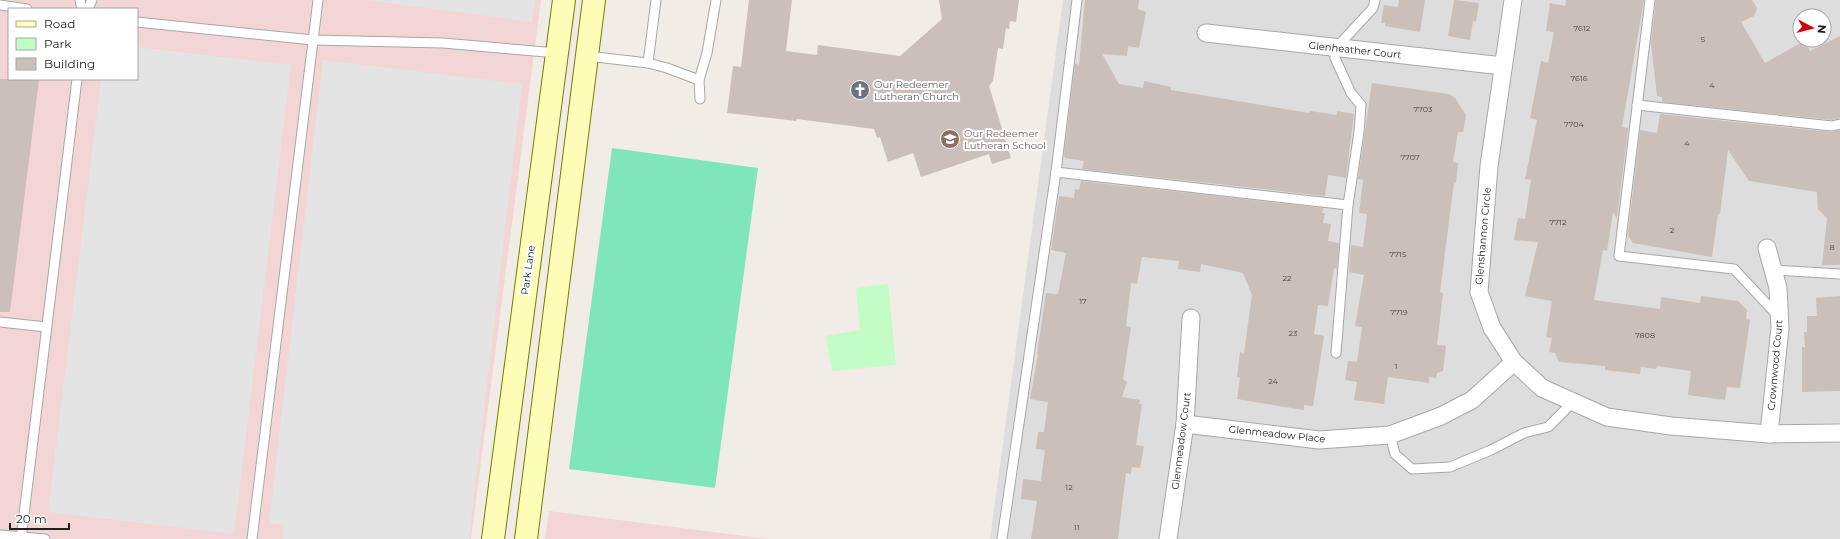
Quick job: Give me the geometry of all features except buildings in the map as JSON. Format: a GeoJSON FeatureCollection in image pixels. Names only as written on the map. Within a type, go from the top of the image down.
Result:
{"type":"FeatureCollection","features":[{"type":"Feature","properties":{"kind":"main road","name":"Park Lane"},"geometry":{"type":"LineString","coordinates":[[493,539],[564,0]]}},
{"type":"Feature","properties":{"kind":"main road"},"geometry":{"type":"LineString","coordinates":[[526,539],[594,0]]}},
{"type":"Feature","properties":{"kind":"main road"},"geometry":{"type":"LineString","coordinates":[[557,53],[587,56]]}},
{"type":"Feature","properties":{"kind":"street","name":"Glenshannon Circle"},"geometry":{"type":"LineString","coordinates":[[1513,0],[1489,166],[1479,292],[1492,328],[1514,362],[1542,388],[1607,417],[1671,426],[1769,434],[1840,433]]}},
{"type":"Feature","properties":{"kind":"street","name":"Glenheather Court"},"geometry":{"type":"LineString","coordinates":[[1206,33],[1503,66]]}},
{"type":"Feature","properties":{"kind":"street","name":"Crownwood Court"},"geometry":{"type":"LineString","coordinates":[[1767,248],[1778,288],[1780,328],[1769,434]]}},
{"type":"Feature","properties":{"kind":"street","name":"Glenmeadow Court"},"geometry":{"type":"LineString","coordinates":[[1168,539],[1185,424],[1191,318]]}},
{"type":"Feature","properties":{"kind":"street","name":"Glenmeadow Place"},"geometry":{"type":"LineString","coordinates":[[1185,424],[1319,440],[1390,435],[1440,416],[1472,400],[1514,362]]}},
{"type":"Feature","properties":{"kind":"lane"},"geometry":{"type":"LineString","coordinates":[[252,539],[318,0]]}},
{"type":"Feature","properties":{"kind":"lane"},"geometry":{"type":"LineString","coordinates":[[648,63],[656,0]]}},
{"type":"Feature","properties":{"kind":"lane"},"geometry":{"type":"LineString","coordinates":[[700,99],[699,80],[707,53],[716,0]]}},
{"type":"Feature","properties":{"kind":"lane"},"geometry":{"type":"LineString","coordinates":[[1002,539],[1056,172],[1077,0]]}},
{"type":"Feature","properties":{"kind":"lane"},"geometry":{"type":"LineString","coordinates":[[1336,353],[1348,205],[1359,132],[1361,105],[1351,93],[1336,58],[1336,48],[1373,8],[1375,0]]}},
{"type":"Feature","properties":{"kind":"lane"},"geometry":{"type":"LineString","coordinates":[[1650,0],[1619,256],[1734,269],[1779,317]]}},
{"type":"Feature","properties":{"kind":"lane"},"geometry":{"type":"LineString","coordinates":[[0,5],[20,8]]}},
{"type":"Feature","properties":{"kind":"lane"},"geometry":{"type":"LineString","coordinates":[[138,22],[313,40],[443,43],[557,53]]}},
{"type":"Feature","properties":{"kind":"lane"},"geometry":{"type":"LineString","coordinates":[[587,56],[648,63],[667,68],[699,80]]}},
{"type":"Feature","properties":{"kind":"lane"},"geometry":{"type":"LineString","coordinates":[[21,538],[77,80]]}},
{"type":"Feature","properties":{"kind":"lane"},"geometry":{"type":"LineString","coordinates":[[1637,105],[1832,126],[1840,124]]}},
{"type":"Feature","properties":{"kind":"lane"},"geometry":{"type":"LineString","coordinates":[[1056,172],[1348,205]]}},
{"type":"Feature","properties":{"kind":"lane"},"geometry":{"type":"LineString","coordinates":[[1773,270],[1840,274]]}},
{"type":"Feature","properties":{"kind":"lane"},"geometry":{"type":"LineString","coordinates":[[0,322],[46,327]]}},
{"type":"Feature","properties":{"kind":"lane"},"geometry":{"type":"LineString","coordinates":[[1390,435],[1395,454],[1412,469],[1450,467],[1491,450],[1524,433],[1548,427],[1574,402]]}},
{"type":"Feature","properties":{"kind":"lane"},"geometry":{"type":"LineString","coordinates":[[0,536],[45,539]]}},
{"type":"Feature","properties":{"kind":"shaded area"},"geometry":{"type":"Polygon","coordinates":[[[0,0],[541,0],[471,539],[0,539],[0,0]]]}},
{"type":"Feature","properties":{"kind":"shaded area"},"geometry":{"type":"Polygon","coordinates":[[[365,0],[535,0],[532,22],[365,0]]]}},
{"type":"Feature","properties":{"kind":"shaded area"},"geometry":{"type":"Polygon","coordinates":[[[1063,0],[1840,0],[1840,539],[990,539],[1063,0]]]}},
{"type":"Feature","properties":{"kind":"shaded area"},"geometry":{"type":"Polygon","coordinates":[[[138,47],[291,65],[234,534],[48,512],[101,80],[138,80],[138,47]]]}},
{"type":"Feature","properties":{"kind":"shaded area"},"geometry":{"type":"Polygon","coordinates":[[[323,60],[522,84],[469,539],[282,539],[284,525],[269,523],[323,60]]]}},
{"type":"Feature","properties":{"kind":"shaded area"},"geometry":{"type":"Polygon","coordinates":[[[549,511],[768,539],[545,539],[549,511]]]}},
{"type":"Feature","properties":{"kind":"green space"},"geometry":{"type":"Polygon","coordinates":[[[612,148],[758,168],[715,488],[569,469],[612,148]]]}},
{"type":"Feature","properties":{"kind":"green space"},"geometry":{"type":"Polygon","coordinates":[[[888,284],[896,365],[832,371],[826,336],[860,330],[856,288],[888,284]]]}},
{"type":"Feature","properties":{"kind":"place","name":"Our Redeemer Lutheran Church"},"geometry":{"type":"Point","coordinates":[860,90]}},
{"type":"Feature","properties":{"kind":"place","name":"Our Redeemer Lutheran School"},"geometry":{"type":"Point","coordinates":[950,139]}}]}
